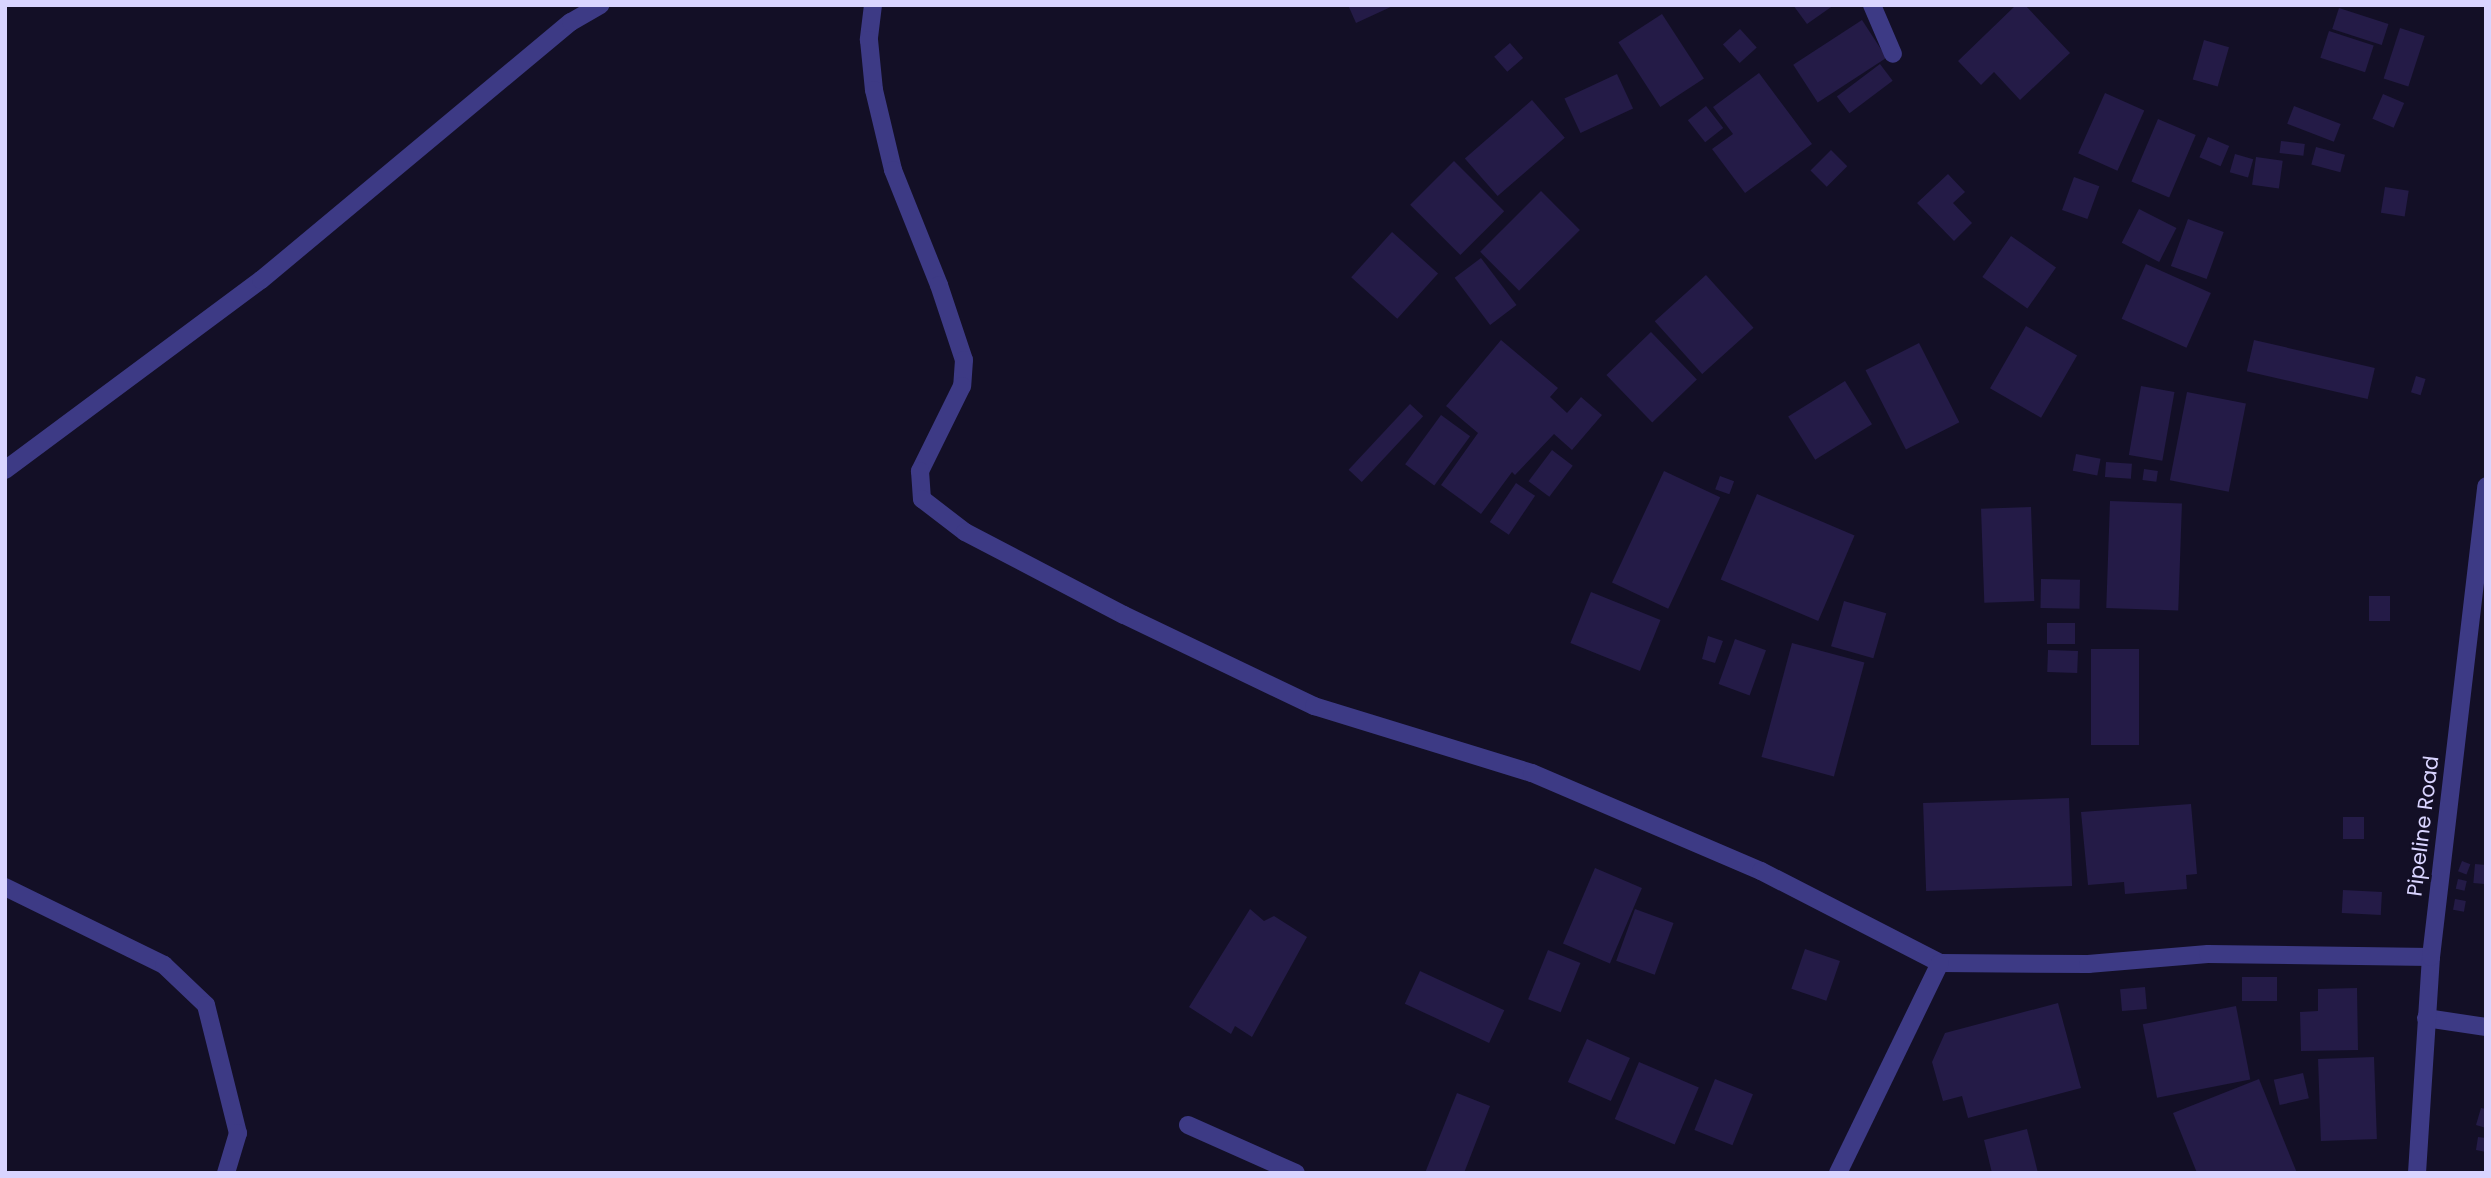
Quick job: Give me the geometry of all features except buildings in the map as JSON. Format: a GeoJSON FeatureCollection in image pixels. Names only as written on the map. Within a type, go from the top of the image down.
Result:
{"type":"FeatureCollection","features":[{"type":"Feature","properties":{"kind":"street"},"geometry":{"type":"LineString","coordinates":[[5,470],[261,280],[571,22],[601,5]]}},
{"type":"Feature","properties":{"kind":"street"},"geometry":{"type":"LineString","coordinates":[[873,5],[869,40],[874,90],[893,170],[964,360],[962,386],[920,471],[922,499],[965,532],[1124,615],[1314,706],[1532,773],[1761,871],[1940,963],[2088,964],[2208,954],[2431,957]]}},
{"type":"Feature","properties":{"kind":"street"},"geometry":{"type":"LineString","coordinates":[[1872,5],[1893,54]]}},
{"type":"Feature","properties":{"kind":"street","name":"Pipeline Road"},"geometry":{"type":"LineString","coordinates":[[2417,1173],[2431,957],[2486,486]]}},
{"type":"Feature","properties":{"kind":"street"},"geometry":{"type":"LineString","coordinates":[[5,887],[164,965],[206,1005],[238,1133],[226,1173]]}},
{"type":"Feature","properties":{"kind":"street"},"geometry":{"type":"LineString","coordinates":[[1838,1173],[1940,963]]}},
{"type":"Feature","properties":{"kind":"street"},"geometry":{"type":"LineString","coordinates":[[2426,1018],[2486,1027]]}},
{"type":"Feature","properties":{"kind":"street"},"geometry":{"type":"LineString","coordinates":[[1188,1125],[1296,1173]]}}]}
